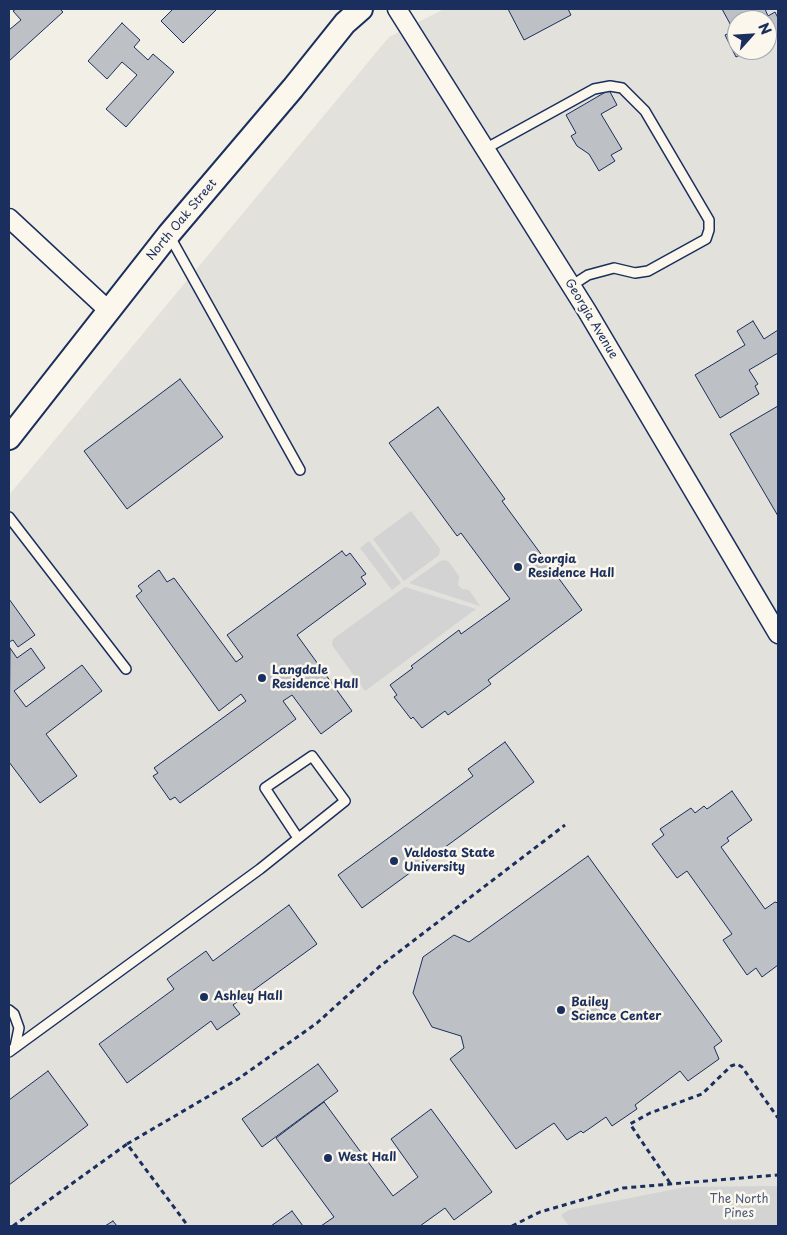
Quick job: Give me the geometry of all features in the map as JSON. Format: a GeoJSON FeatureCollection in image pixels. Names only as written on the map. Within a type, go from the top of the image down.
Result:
{"type":"FeatureCollection","features":[{"type":"Feature","properties":{"kind":"street","name":"North Oak Street"},"geometry":{"type":"LineString","coordinates":[[9,438],[169,234],[294,88],[345,23],[361,9]]}},
{"type":"Feature","properties":{"kind":"street","name":"Georgia Avenue"},"geometry":{"type":"LineString","coordinates":[[397,9],[571,286],[778,634]]}},
{"type":"Feature","properties":{"kind":"street"},"geometry":{"type":"LineString","coordinates":[[9,218],[108,310]]}},
{"type":"Feature","properties":{"kind":"lane"},"geometry":{"type":"LineString","coordinates":[[484,149],[594,89],[610,86],[622,88],[645,111],[709,220],[709,230],[706,239],[648,270],[635,273],[614,268],[588,275],[571,286]]}},
{"type":"Feature","properties":{"kind":"lane"},"geometry":{"type":"LineString","coordinates":[[169,234],[300,470]]}},
{"type":"Feature","properties":{"kind":"lane"},"geometry":{"type":"LineString","coordinates":[[9,516],[126,668]]}},
{"type":"Feature","properties":{"kind":"lane"},"geometry":{"type":"LineString","coordinates":[[12,1050],[260,869],[345,801],[312,756],[265,788],[298,838]]}},
{"type":"Feature","properties":{"kind":"lane"},"geometry":{"type":"LineString","coordinates":[[9,1010],[14,1014],[19,1028],[12,1050]]}},
{"type":"Feature","properties":{"kind":"path"},"geometry":{"type":"LineString","coordinates":[[13,1226],[127,1144],[238,1080],[317,1023],[379,967],[564,825]]}},
{"type":"Feature","properties":{"kind":"path"},"geometry":{"type":"LineString","coordinates":[[671,1184],[630,1124],[650,1113],[702,1094],[732,1066],[737,1064],[742,1067],[778,1118]]}},
{"type":"Feature","properties":{"kind":"path"},"geometry":{"type":"LineString","coordinates":[[127,1144],[188,1226]]}},
{"type":"Feature","properties":{"kind":"path"},"geometry":{"type":"LineString","coordinates":[[512,1226],[540,1212],[623,1188],[778,1175]]}},
{"type":"Feature","properties":{"kind":"shaded area","name":"Valdosta State University"},"geometry":{"type":"Polygon","coordinates":[[[444,9],[778,9],[778,1226],[9,1226],[9,495],[389,37],[444,9]]]}},
{"type":"Feature","properties":{"kind":"green space"},"geometry":{"type":"Polygon","coordinates":[[[411,511],[440,549],[439,555],[404,581],[373,539],[411,511]]]}},
{"type":"Feature","properties":{"kind":"green space"},"geometry":{"type":"Polygon","coordinates":[[[369,541],[401,583],[392,590],[360,548],[369,541]]]}},
{"type":"Feature","properties":{"kind":"green space"},"geometry":{"type":"Polygon","coordinates":[[[442,560],[448,561],[459,576],[458,585],[462,589],[469,590],[480,606],[409,583],[442,560]]]}},
{"type":"Feature","properties":{"kind":"green space"},"geometry":{"type":"Polygon","coordinates":[[[405,587],[476,609],[365,691],[332,645],[333,639],[405,587]]]}},
{"type":"Feature","properties":{"kind":"green space","name":"The North Pines"},"geometry":{"type":"Polygon","coordinates":[[[778,1186],[778,1226],[569,1226],[561,1215],[569,1210],[686,1187],[778,1186]]]}},
{"type":"Feature","properties":{"kind":"building"},"geometry":{"type":"Polygon","coordinates":[[[16,9],[60,9],[63,12],[9,61],[9,30],[21,20],[13,11],[16,9]]]}},
{"type":"Feature","properties":{"kind":"building"},"geometry":{"type":"Polygon","coordinates":[[[173,9],[217,9],[183,43],[161,21],[173,9]]]}},
{"type":"Feature","properties":{"kind":"building"},"geometry":{"type":"Polygon","coordinates":[[[508,9],[568,9],[571,15],[524,40],[508,9]]]}},
{"type":"Feature","properties":{"kind":"building"},"geometry":{"type":"Polygon","coordinates":[[[722,9],[765,10],[727,10],[727,18],[722,9]]]}},
{"type":"Feature","properties":{"kind":"building"},"geometry":{"type":"Polygon","coordinates":[[[777,16],[778,18],[777,36],[777,16]]]}},
{"type":"Feature","properties":{"kind":"building"},"geometry":{"type":"Polygon","coordinates":[[[122,23],[140,40],[134,47],[148,60],[153,54],[174,72],[126,127],[106,109],[137,75],[122,62],[107,79],[88,61],[122,23]]]}},
{"type":"Feature","properties":{"kind":"building"},"geometry":{"type":"Polygon","coordinates":[[[609,90],[617,105],[601,114],[622,149],[611,155],[615,161],[599,171],[589,154],[577,146],[571,136],[576,133],[566,115],[609,90]]]}},
{"type":"Feature","properties":{"kind":"building"},"geometry":{"type":"Polygon","coordinates":[[[753,321],[764,339],[778,330],[778,353],[749,370],[758,384],[755,386],[759,394],[720,418],[695,375],[745,345],[737,331],[753,321]]]}},
{"type":"Feature","properties":{"kind":"building"},"geometry":{"type":"Polygon","coordinates":[[[180,379],[223,437],[127,509],[84,451],[180,379]]]}},
{"type":"Feature","properties":{"kind":"building"},"geometry":{"type":"Polygon","coordinates":[[[778,406],[778,516],[730,434],[778,406]]]}},
{"type":"Feature","properties":{"kind":"building","name":"Georgia Residence Hall"},"geometry":{"type":"Polygon","coordinates":[[[438,407],[505,499],[502,501],[582,610],[488,680],[491,684],[448,715],[445,711],[422,728],[413,717],[411,719],[394,697],[397,695],[390,685],[413,668],[411,666],[459,630],[461,634],[510,599],[461,533],[457,536],[389,443],[438,407]]]}},
{"type":"Feature","properties":{"kind":"building","name":"Langdale Residence Hall"},"geometry":{"type":"Polygon","coordinates":[[[342,551],[346,556],[350,553],[366,574],[361,577],[366,584],[297,635],[352,711],[321,734],[292,695],[283,701],[296,719],[180,803],[175,797],[170,800],[153,776],[158,773],[154,768],[246,701],[241,694],[219,711],[136,596],[142,591],[138,586],[159,570],[167,582],[174,578],[236,662],[243,657],[227,635],[342,551]]]}},
{"type":"Feature","properties":{"kind":"building"},"geometry":{"type":"Polygon","coordinates":[[[9,599],[35,635],[18,647],[13,640],[9,642],[9,599]]]}},
{"type":"Feature","properties":{"kind":"building"},"geometry":{"type":"Polygon","coordinates":[[[10,648],[17,658],[31,648],[45,668],[14,691],[26,707],[82,665],[102,691],[46,734],[77,776],[40,803],[9,762],[10,648]]]}},
{"type":"Feature","properties":{"kind":"building"},"geometry":{"type":"Polygon","coordinates":[[[505,742],[534,782],[362,908],[338,875],[473,776],[468,769],[505,742]]]}},
{"type":"Feature","properties":{"kind":"building"},"geometry":{"type":"Polygon","coordinates":[[[732,791],[752,820],[727,838],[729,841],[721,847],[765,909],[775,902],[778,903],[778,965],[762,977],[756,968],[747,975],[723,940],[732,934],[687,871],[677,878],[652,844],[664,835],[660,829],[691,808],[695,813],[704,806],[707,809],[732,791]]]}},
{"type":"Feature","properties":{"kind":"building","name":"Bailey Science Center"},"geometry":{"type":"Polygon","coordinates":[[[588,856],[722,1041],[714,1047],[719,1059],[688,1081],[680,1071],[635,1105],[637,1109],[612,1126],[606,1117],[583,1133],[581,1131],[567,1140],[554,1123],[516,1149],[450,1059],[464,1048],[461,1036],[432,1027],[413,993],[423,957],[454,935],[469,942],[588,856]]]}},
{"type":"Feature","properties":{"kind":"building","name":"Ashley Hall"},"geometry":{"type":"Polygon","coordinates":[[[289,905],[317,944],[233,1005],[240,1014],[217,1030],[211,1021],[127,1083],[99,1044],[174,989],[167,979],[206,951],[213,961],[289,905]]]}},
{"type":"Feature","properties":{"kind":"building"},"geometry":{"type":"Polygon","coordinates":[[[318,1064],[338,1091],[262,1147],[242,1119],[318,1064]]]}},
{"type":"Feature","properties":{"kind":"building"},"geometry":{"type":"Polygon","coordinates":[[[48,1071],[88,1125],[9,1185],[9,1100],[48,1071]]]}},
{"type":"Feature","properties":{"kind":"building","name":"West Hall"},"geometry":{"type":"Polygon","coordinates":[[[324,1102],[393,1196],[418,1177],[391,1139],[431,1109],[492,1192],[454,1220],[445,1208],[420,1226],[321,1226],[334,1217],[276,1138],[324,1102]]]}},
{"type":"Feature","properties":{"kind":"building"},"geometry":{"type":"Polygon","coordinates":[[[292,1211],[303,1226],[271,1226],[292,1211]]]}},
{"type":"Feature","properties":{"kind":"building"},"geometry":{"type":"Polygon","coordinates":[[[113,1221],[117,1226],[105,1226],[113,1221]]]}},
{"type":"Feature","properties":{"kind":"place","name":"Georgia Residence Hall"},"geometry":{"type":"Point","coordinates":[518,567]}},
{"type":"Feature","properties":{"kind":"place","name":"Langdale Residence Hall"},"geometry":{"type":"Point","coordinates":[262,678]}},
{"type":"Feature","properties":{"kind":"place","name":"Valdosta State University"},"geometry":{"type":"Point","coordinates":[394,861]}},
{"type":"Feature","properties":{"kind":"place","name":"Ashley Hall"},"geometry":{"type":"Point","coordinates":[204,997]}},
{"type":"Feature","properties":{"kind":"place","name":"Bailey Science Center"},"geometry":{"type":"Point","coordinates":[561,1010]}},
{"type":"Feature","properties":{"kind":"place","name":"West Hall"},"geometry":{"type":"Point","coordinates":[328,1158]}}]}
